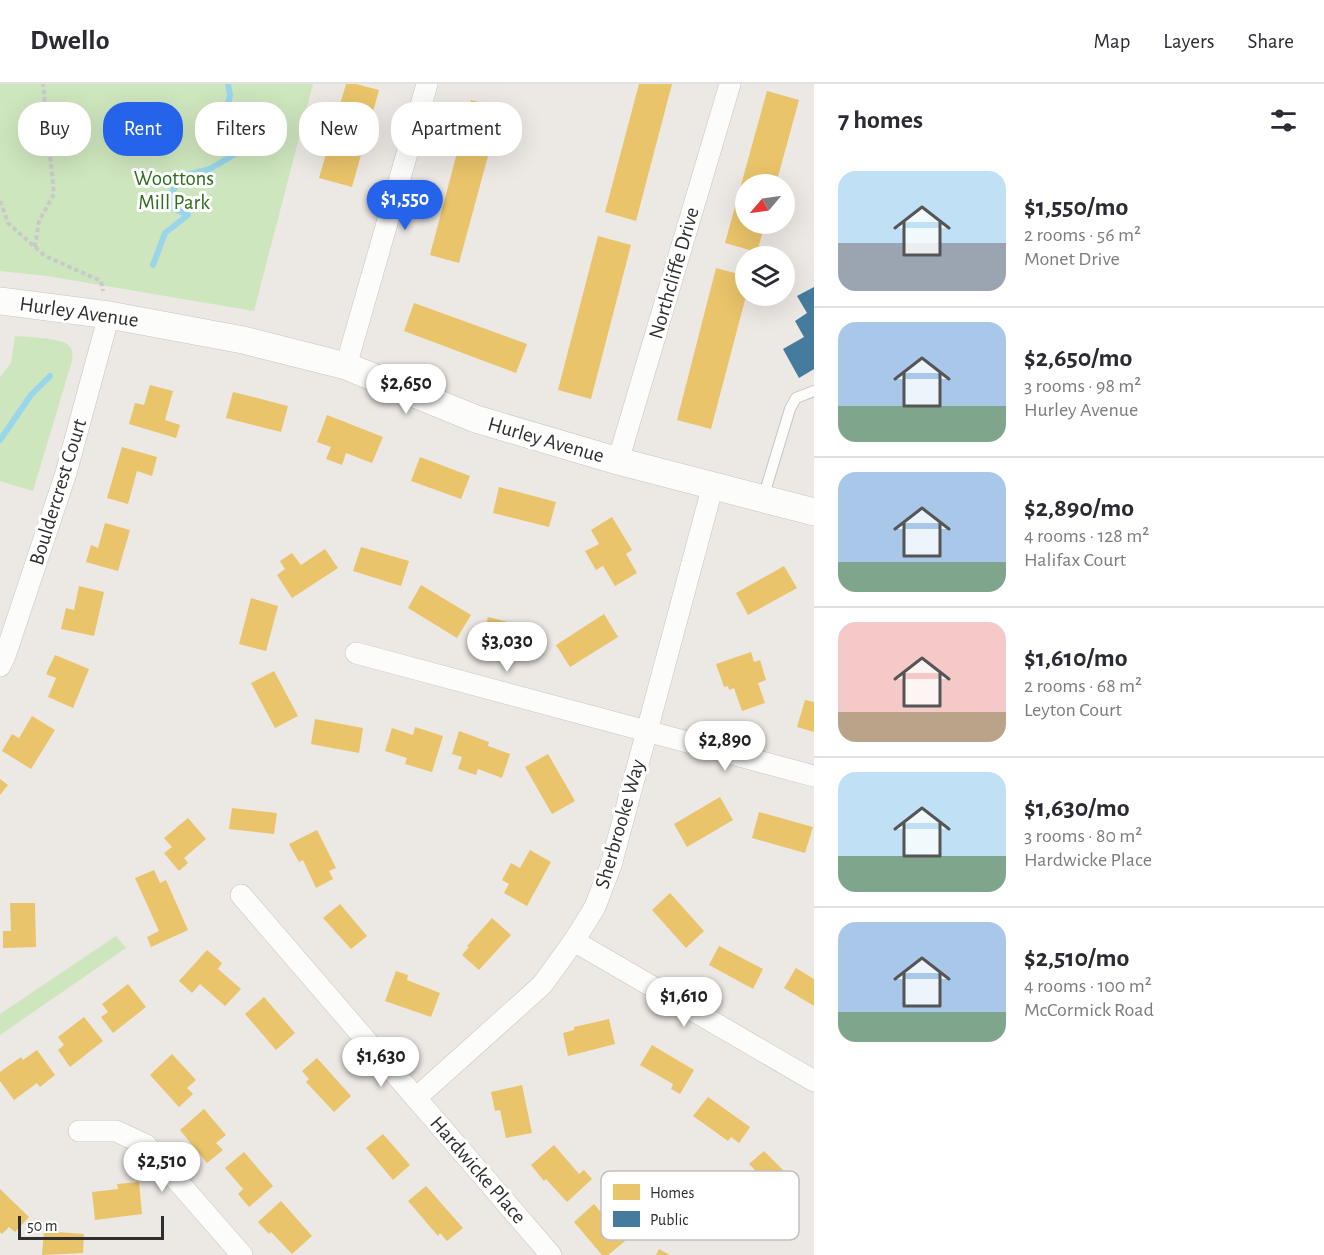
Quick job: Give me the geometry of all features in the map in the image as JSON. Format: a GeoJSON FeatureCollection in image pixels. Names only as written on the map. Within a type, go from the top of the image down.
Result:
{"type":"FeatureCollection","features":[{"type":"Feature","properties":{"kind":"street"},"geometry":{"type":"LineString","coordinates":[[346,366],[427,84]]}},
{"type":"Feature","properties":{"kind":"street","name":"Northcliffe Drive"},"geometry":{"type":"LineString","coordinates":[[618,461],[730,84]]}},
{"type":"Feature","properties":{"kind":"street","name":"Hurley Avenue"},"geometry":{"type":"LineString","coordinates":[[0,301],[109,315],[243,340],[346,366],[476,419],[618,461],[814,512]]}},
{"type":"Feature","properties":{"kind":"street","name":"Bouldercrest Court"},"geometry":{"type":"LineString","coordinates":[[0,666],[66,473],[109,315]]}},
{"type":"Feature","properties":{"kind":"street","name":"Sherbrooke Way"},"geometry":{"type":"LineString","coordinates":[[416,1098],[542,985],[595,907],[611,865],[713,485]]}},
{"type":"Feature","properties":{"kind":"street"},"geometry":{"type":"LineString","coordinates":[[356,653],[814,776]]}},
{"type":"Feature","properties":{"kind":"street","name":"Hardwicke Place"},"geometry":{"type":"LineString","coordinates":[[241,895],[551,1255]]}},
{"type":"Feature","properties":{"kind":"street"},"geometry":{"type":"LineString","coordinates":[[574,941],[814,1081]]}},
{"type":"Feature","properties":{"kind":"street"},"geometry":{"type":"LineString","coordinates":[[79,1131],[116,1131],[146,1145],[242,1255]]}},
{"type":"Feature","properties":{"kind":"lane"},"geometry":{"type":"LineString","coordinates":[[763,498],[790,409],[796,398],[814,391]]}},
{"type":"Feature","properties":{"kind":"path"},"geometry":{"type":"LineString","coordinates":[[35,248],[39,221],[54,194],[43,84]]}},
{"type":"Feature","properties":{"kind":"path"},"geometry":{"type":"LineString","coordinates":[[0,201],[8,223],[45,256],[101,281],[109,315]]}},
{"type":"Feature","properties":{"kind":"green space","name":"Woottons Mill Park"},"geometry":{"type":"Polygon","coordinates":[[[0,84],[313,84],[308,102],[299,102],[299,138],[254,311],[47,276],[0,271],[0,84]]]}},
{"type":"Feature","properties":{"kind":"green space"},"geometry":{"type":"Polygon","coordinates":[[[15,336],[57,340],[69,346],[72,354],[72,361],[33,491],[0,481],[0,377],[11,363],[15,336]]]}},
{"type":"Feature","properties":{"kind":"green space"},"geometry":{"type":"Polygon","coordinates":[[[116,936],[126,948],[0,1035],[0,1014],[116,936]]]}},
{"type":"Feature","properties":{"kind":"building: Homes"},"geometry":{"type":"Polygon","coordinates":[[[346,84],[379,90],[376,102],[341,102],[346,84]]]}},
{"type":"Feature","properties":{"kind":"building: Homes"},"geometry":{"type":"Polygon","coordinates":[[[639,84],[672,84],[636,221],[605,212],[639,84]]]}},
{"type":"Feature","properties":{"kind":"building: Homes"},"geometry":{"type":"Polygon","coordinates":[[[767,91],[799,100],[779,174],[744,174],[767,91]]]}},
{"type":"Feature","properties":{"kind":"building: Homes"},"geometry":{"type":"Polygon","coordinates":[[[325,156],[361,156],[352,187],[319,178],[325,156]]]}},
{"type":"Feature","properties":{"kind":"building: Homes"},"geometry":{"type":"Polygon","coordinates":[[[456,156],[488,156],[459,263],[430,255],[456,156]]]}},
{"type":"Feature","properties":{"kind":"building: Homes"},"geometry":{"type":"Polygon","coordinates":[[[735,207],[735,234],[762,234],[759,246],[736,246],[725,243],[735,207]]]}},
{"type":"Feature","properties":{"kind":"building: Homes"},"geometry":{"type":"Polygon","coordinates":[[[598,236],[631,245],[591,399],[558,390],[598,236]]]}},
{"type":"Feature","properties":{"kind":"building: Homes"},"geometry":{"type":"Polygon","coordinates":[[[716,268],[735,273],[735,306],[743,306],[711,429],[677,420],[716,268]]]}},
{"type":"Feature","properties":{"kind":"building: Homes"},"geometry":{"type":"Polygon","coordinates":[[[414,303],[527,344],[516,373],[404,331],[414,303]]]}},
{"type":"Feature","properties":{"kind":"building: Homes"},"geometry":{"type":"Polygon","coordinates":[[[150,385],[173,391],[165,420],[180,425],[176,438],[129,424],[135,403],[144,405],[150,385]]]}},
{"type":"Feature","properties":{"kind":"building: Homes"},"geometry":{"type":"Polygon","coordinates":[[[233,392],[288,406],[281,432],[226,418],[233,392]]]}},
{"type":"Feature","properties":{"kind":"building: Homes"},"geometry":{"type":"Polygon","coordinates":[[[327,415],[383,437],[372,463],[346,453],[342,465],[326,459],[331,447],[317,442],[327,415]]]}},
{"type":"Feature","properties":{"kind":"building: Homes"},"geometry":{"type":"Polygon","coordinates":[[[122,447],[157,457],[152,476],[137,471],[128,504],[107,498],[122,447]]]}},
{"type":"Feature","properties":{"kind":"building: Homes"},"geometry":{"type":"Polygon","coordinates":[[[420,457],[470,476],[461,499],[411,481],[420,457]]]}},
{"type":"Feature","properties":{"kind":"building: Homes"},"geometry":{"type":"Polygon","coordinates":[[[499,487],[556,502],[549,527],[493,513],[499,487]]]}},
{"type":"Feature","properties":{"kind":"building: Homes"},"geometry":{"type":"Polygon","coordinates":[[[612,517],[632,550],[626,554],[637,573],[615,586],[603,566],[596,570],[585,551],[599,544],[591,530],[612,517]]]}},
{"type":"Feature","properties":{"kind":"building: Homes"},"geometry":{"type":"Polygon","coordinates":[[[105,523],[130,530],[118,571],[86,562],[91,545],[98,548],[105,523]]]}},
{"type":"Feature","properties":{"kind":"building: Homes"},"geometry":{"type":"Polygon","coordinates":[[[361,547],[409,561],[401,586],[353,571],[361,547]]]}},
{"type":"Feature","properties":{"kind":"building: Homes"},"geometry":{"type":"Polygon","coordinates":[[[325,549],[338,568],[292,598],[277,575],[285,569],[280,561],[292,553],[301,565],[325,549]]]}},
{"type":"Feature","properties":{"kind":"building: Homes"},"geometry":{"type":"Polygon","coordinates":[[[784,566],[797,588],[748,615],[736,593],[784,566]]]}},
{"type":"Feature","properties":{"kind":"building: Homes"},"geometry":{"type":"Polygon","coordinates":[[[421,585],[471,615],[457,638],[408,608],[421,585]]]}},
{"type":"Feature","properties":{"kind":"building: Homes"},"geometry":{"type":"Polygon","coordinates":[[[79,586],[104,592],[94,636],[61,629],[66,608],[74,610],[79,586]]]}},
{"type":"Feature","properties":{"kind":"building: Homes"},"geometry":{"type":"Polygon","coordinates":[[[251,598],[278,606],[266,651],[239,644],[251,598]]]}},
{"type":"Feature","properties":{"kind":"building: Homes"},"geometry":{"type":"Polygon","coordinates":[[[604,614],[618,637],[570,667],[556,645],[604,614]]]}},
{"type":"Feature","properties":{"kind":"building: Homes"},"geometry":{"type":"Polygon","coordinates":[[[488,617],[540,630],[534,655],[482,642],[488,617]]]}},
{"type":"Feature","properties":{"kind":"building: Homes"},"geometry":{"type":"Polygon","coordinates":[[[751,652],[754,662],[760,660],[766,680],[758,683],[765,703],[742,711],[734,688],[729,690],[728,686],[724,687],[716,664],[751,652]]]}},
{"type":"Feature","properties":{"kind":"building: Homes"},"geometry":{"type":"Polygon","coordinates":[[[55,655],[89,669],[73,708],[48,697],[56,678],[46,674],[55,655]]]}},
{"type":"Feature","properties":{"kind":"building: Homes"},"geometry":{"type":"Polygon","coordinates":[[[274,671],[298,716],[275,728],[251,683],[274,671]]]}},
{"type":"Feature","properties":{"kind":"building: Homes"},"geometry":{"type":"Polygon","coordinates":[[[805,700],[814,702],[814,732],[797,727],[805,700]]]}},
{"type":"Feature","properties":{"kind":"building: Homes"},"geometry":{"type":"Polygon","coordinates":[[[32,716],[55,730],[31,769],[2,751],[12,734],[19,738],[32,716]]]}},
{"type":"Feature","properties":{"kind":"building: Homes"},"geometry":{"type":"Polygon","coordinates":[[[315,719],[363,728],[359,753],[311,744],[315,719]]]}},
{"type":"Feature","properties":{"kind":"building: Homes"},"geometry":{"type":"Polygon","coordinates":[[[415,727],[443,736],[432,772],[405,764],[407,758],[385,751],[392,728],[413,735],[415,727]]]}},
{"type":"Feature","properties":{"kind":"building: Homes"},"geometry":{"type":"Polygon","coordinates":[[[459,731],[489,742],[488,746],[510,754],[502,778],[478,769],[476,775],[458,769],[462,757],[452,754],[459,731]]]}},
{"type":"Feature","properties":{"kind":"building: Homes"},"geometry":{"type":"Polygon","coordinates":[[[548,754],[575,801],[552,814],[525,767],[548,754]]]}},
{"type":"Feature","properties":{"kind":"building: Homes"},"geometry":{"type":"Polygon","coordinates":[[[0,779],[8,785],[0,795],[0,779]]]}},
{"type":"Feature","properties":{"kind":"building: Homes"},"geometry":{"type":"Polygon","coordinates":[[[720,797],[733,820],[687,847],[674,824],[720,797]]]}},
{"type":"Feature","properties":{"kind":"building: Homes"},"geometry":{"type":"Polygon","coordinates":[[[232,808],[277,813],[274,834],[229,829],[232,808]]]}},
{"type":"Feature","properties":{"kind":"building: Homes"},"geometry":{"type":"Polygon","coordinates":[[[759,812],[813,827],[805,853],[752,838],[759,812]]]}},
{"type":"Feature","properties":{"kind":"building: Homes"},"geometry":{"type":"Polygon","coordinates":[[[188,818],[206,839],[184,858],[188,863],[179,871],[164,853],[172,847],[164,838],[188,818]]]}},
{"type":"Feature","properties":{"kind":"building: Homes"},"geometry":{"type":"Polygon","coordinates":[[[317,830],[336,868],[329,871],[333,879],[316,888],[303,860],[299,862],[289,844],[317,830]]]}},
{"type":"Feature","properties":{"kind":"building: Homes"},"geometry":{"type":"Polygon","coordinates":[[[530,850],[551,862],[527,906],[504,893],[509,884],[502,880],[511,863],[520,868],[530,850]]]}},
{"type":"Feature","properties":{"kind":"building: Homes"},"geometry":{"type":"Polygon","coordinates":[[[154,870],[160,883],[166,880],[188,930],[151,947],[147,937],[159,931],[135,878],[154,870]]]}},
{"type":"Feature","properties":{"kind":"building: Homes"},"geometry":{"type":"Polygon","coordinates":[[[670,893],[704,931],[686,948],[652,910],[670,893]]]}},
{"type":"Feature","properties":{"kind":"building: Homes"},"geometry":{"type":"Polygon","coordinates":[[[10,903],[35,903],[36,947],[3,948],[3,931],[11,931],[10,903]]]}},
{"type":"Feature","properties":{"kind":"building: Homes"},"geometry":{"type":"Polygon","coordinates":[[[340,904],[367,936],[351,949],[323,918],[340,904]]]}},
{"type":"Feature","properties":{"kind":"building: Homes"},"geometry":{"type":"Polygon","coordinates":[[[492,918],[511,935],[479,970],[462,955],[492,918]]]}},
{"type":"Feature","properties":{"kind":"building: Homes"},"geometry":{"type":"Polygon","coordinates":[[[719,946],[763,969],[753,989],[709,965],[719,946]]]}},
{"type":"Feature","properties":{"kind":"building: Homes"},"geometry":{"type":"Polygon","coordinates":[[[207,950],[222,963],[218,969],[241,989],[225,1006],[200,984],[192,993],[179,981],[207,950]]]}},
{"type":"Feature","properties":{"kind":"building: Homes"},"geometry":{"type":"Polygon","coordinates":[[[796,968],[814,979],[814,1006],[784,988],[796,968]]]}},
{"type":"Feature","properties":{"kind":"building: Homes"},"geometry":{"type":"Polygon","coordinates":[[[396,971],[408,975],[407,980],[440,993],[431,1017],[385,1001],[396,971]]]}},
{"type":"Feature","properties":{"kind":"building: Homes"},"geometry":{"type":"Polygon","coordinates":[[[128,984],[146,1007],[113,1033],[101,1017],[108,1012],[102,1004],[128,984]]]}},
{"type":"Feature","properties":{"kind":"building: Homes"},"geometry":{"type":"Polygon","coordinates":[[[264,997],[295,1033],[276,1050],[245,1014],[264,997]]]}},
{"type":"Feature","properties":{"kind":"building: Homes"},"geometry":{"type":"Polygon","coordinates":[[[84,1017],[103,1041],[70,1067],[58,1050],[64,1045],[58,1037],[84,1017]]]}},
{"type":"Feature","properties":{"kind":"building: Homes"},"geometry":{"type":"Polygon","coordinates":[[[609,1019],[615,1044],[568,1056],[563,1033],[574,1030],[574,1027],[609,1019]]]}},
{"type":"Feature","properties":{"kind":"building: Homes"},"geometry":{"type":"Polygon","coordinates":[[[652,1045],[694,1070],[680,1094],[671,1089],[673,1084],[640,1065],[652,1045]]]}},
{"type":"Feature","properties":{"kind":"building: Homes"},"geometry":{"type":"Polygon","coordinates":[[[37,1050],[55,1075],[40,1087],[37,1083],[14,1100],[0,1081],[0,1072],[21,1057],[23,1060],[37,1050]]]}},
{"type":"Feature","properties":{"kind":"building: Homes"},"geometry":{"type":"Polygon","coordinates":[[[172,1054],[196,1080],[187,1088],[193,1094],[179,1107],[150,1075],[172,1054]]]}},
{"type":"Feature","properties":{"kind":"building: Homes"},"geometry":{"type":"Polygon","coordinates":[[[317,1058],[351,1096],[334,1112],[306,1082],[309,1079],[302,1071],[317,1058]]]}},
{"type":"Feature","properties":{"kind":"building: Homes"},"geometry":{"type":"Polygon","coordinates":[[[522,1085],[532,1133],[506,1138],[500,1110],[495,1111],[491,1092],[522,1085]]]}},
{"type":"Feature","properties":{"kind":"building: Homes"},"geometry":{"type":"Polygon","coordinates":[[[708,1097],[750,1127],[739,1143],[731,1137],[728,1141],[693,1116],[708,1097]]]}},
{"type":"Feature","properties":{"kind":"building: Homes"},"geometry":{"type":"Polygon","coordinates":[[[204,1109],[226,1135],[216,1143],[223,1150],[207,1163],[180,1130],[204,1109]]]}},
{"type":"Feature","properties":{"kind":"building: Homes"},"geometry":{"type":"Polygon","coordinates":[[[383,1134],[410,1165],[393,1180],[366,1148],[383,1134]]]}},
{"type":"Feature","properties":{"kind":"building: Homes"},"geometry":{"type":"Polygon","coordinates":[[[554,1145],[579,1174],[584,1170],[592,1179],[567,1202],[546,1179],[544,1181],[531,1165],[554,1145]]]}},
{"type":"Feature","properties":{"kind":"building: Homes"},"geometry":{"type":"Polygon","coordinates":[[[764,1151],[784,1171],[756,1171],[749,1164],[764,1151]]]}},
{"type":"Feature","properties":{"kind":"building: Homes"},"geometry":{"type":"Polygon","coordinates":[[[244,1152],[273,1186],[249,1207],[238,1194],[243,1189],[225,1168],[244,1152]]]}},
{"type":"Feature","properties":{"kind":"building: Homes"},"geometry":{"type":"Polygon","coordinates":[[[139,1182],[142,1214],[95,1220],[92,1192],[118,1189],[117,1184],[139,1182]]]}},
{"type":"Feature","properties":{"kind":"building: Homes"},"geometry":{"type":"Polygon","coordinates":[[[426,1186],[463,1228],[447,1241],[440,1233],[438,1236],[408,1201],[426,1186]]]}},
{"type":"Feature","properties":{"kind":"building: Homes"},"geometry":{"type":"Polygon","coordinates":[[[0,1189],[29,1217],[15,1232],[9,1227],[2,1234],[0,1232],[0,1189]]]}},
{"type":"Feature","properties":{"kind":"building: Homes"},"geometry":{"type":"Polygon","coordinates":[[[281,1201],[312,1236],[292,1254],[258,1222],[281,1201]]]}},
{"type":"Feature","properties":{"kind":"building: Homes"},"geometry":{"type":"Polygon","coordinates":[[[594,1204],[601,1212],[601,1240],[625,1241],[608,1255],[602,1255],[574,1222],[594,1204]]]}},
{"type":"Feature","properties":{"kind":"building: Homes"},"geometry":{"type":"Polygon","coordinates":[[[44,1231],[84,1234],[83,1253],[42,1255],[44,1231]]]}},
{"type":"Feature","properties":{"kind":"building: Homes"},"geometry":{"type":"Polygon","coordinates":[[[659,1249],[670,1255],[656,1255],[659,1249]]]}},
{"type":"Feature","properties":{"kind":"building: Public"},"geometry":{"type":"Polygon","coordinates":[[[814,287],[814,369],[799,378],[783,349],[804,337],[795,321],[807,313],[797,296],[814,287]]]}},
{"type":"Feature","properties":{"kind":"waterway"},"geometry":{"type":"LineString","coordinates":[[153,265],[165,233],[188,215],[170,207],[171,193],[183,176],[210,169],[237,153],[235,129],[225,117],[230,95],[228,84]]}},
{"type":"Feature","properties":{"kind":"waterway"},"geometry":{"type":"LineString","coordinates":[[0,440],[31,395],[50,376]]}}]}
